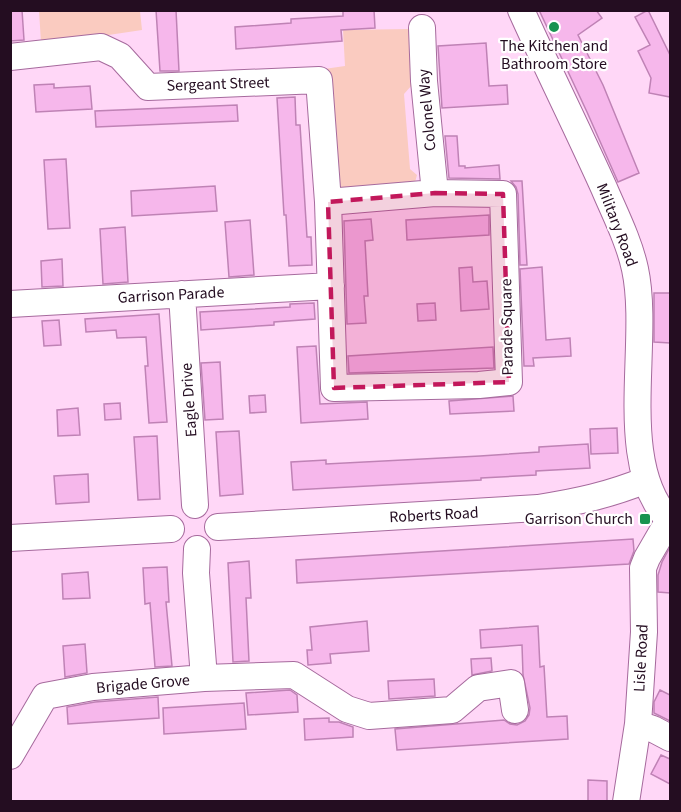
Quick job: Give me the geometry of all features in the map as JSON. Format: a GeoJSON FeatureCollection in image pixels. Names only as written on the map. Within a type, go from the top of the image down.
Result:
{"type":"FeatureCollection","features":[{"type":"Feature","properties":{"kind":"street","name":"Military Road"},"geometry":{"type":"LineString","coordinates":[[521,10],[620,226],[635,268],[638,298],[639,436],[646,480],[657,506],[670,520]]}},
{"type":"Feature","properties":{"kind":"street","name":"Colonel Way"},"geometry":{"type":"LineString","coordinates":[[422,28],[424,81],[435,193]]}},
{"type":"Feature","properties":{"kind":"street","name":"Sergeant Street"},"geometry":{"type":"LineString","coordinates":[[10,57],[102,47],[120,56],[148,87],[319,80],[328,202]]}},
{"type":"Feature","properties":{"kind":"street","name":"Parade Square"},"geometry":{"type":"LineString","coordinates":[[435,193],[503,194],[509,382],[479,385],[334,388],[328,202],[435,193]]}},
{"type":"Feature","properties":{"kind":"street","name":"Garrison Parade"},"geometry":{"type":"LineString","coordinates":[[10,304],[331,286]]}},
{"type":"Feature","properties":{"kind":"street","name":"Eagle Drive"},"geometry":{"type":"LineString","coordinates":[[182,294],[195,505]]}},
{"type":"Feature","properties":{"kind":"street","name":"Roberts Road"},"geometry":{"type":"LineString","coordinates":[[218,527],[538,508],[582,501],[646,480]]}},
{"type":"Feature","properties":{"kind":"street"},"geometry":{"type":"LineString","coordinates":[[195,505],[211,513],[218,527],[217,536],[197,561],[171,529],[177,514],[187,506],[195,505]]}},
{"type":"Feature","properties":{"kind":"street","name":"Lisle Road"},"geometry":{"type":"LineString","coordinates":[[626,801],[638,724],[644,632],[643,568],[646,558],[670,520]]}},
{"type":"Feature","properties":{"kind":"street"},"geometry":{"type":"LineString","coordinates":[[10,538],[171,529]]}},
{"type":"Feature","properties":{"kind":"street","name":"Brigade Grove"},"geometry":{"type":"LineString","coordinates":[[10,756],[45,696],[93,687],[204,678],[197,561]]}},
{"type":"Feature","properties":{"kind":"street"},"geometry":{"type":"LineString","coordinates":[[204,678],[294,675],[347,709],[369,716],[452,710],[478,688],[511,683],[515,710]]}},
{"type":"Feature","properties":{"kind":"street"},"geometry":{"type":"LineString","coordinates":[[638,724],[670,738]]}},
{"type":"Feature","properties":{"kind":"highlighted area"},"geometry":{"type":"Polygon","coordinates":[[[435,193],[503,194],[509,382],[334,388],[328,202],[435,193]]]}},
{"type":"Feature","properties":{"kind":"shaded area"},"geometry":{"type":"Polygon","coordinates":[[[39,11],[140,11],[142,30],[75,40],[41,42],[39,11]]]}},
{"type":"Feature","properties":{"kind":"shaded area"},"geometry":{"type":"Polygon","coordinates":[[[409,29],[412,85],[404,94],[410,169],[417,175],[414,186],[339,194],[324,69],[345,66],[343,30],[409,29]]]}},
{"type":"Feature","properties":{"kind":"building"},"geometry":{"type":"Polygon","coordinates":[[[10,10],[22,10],[24,40],[10,41],[10,10]]]}},
{"type":"Feature","properties":{"kind":"building"},"geometry":{"type":"Polygon","coordinates":[[[156,10],[176,10],[179,71],[160,71],[156,10]]]}},
{"type":"Feature","properties":{"kind":"building"},"geometry":{"type":"Polygon","coordinates":[[[343,10],[374,10],[375,28],[341,30],[342,41],[236,49],[235,27],[291,23],[291,19],[343,16],[343,10]]]}},
{"type":"Feature","properties":{"kind":"building"},"geometry":{"type":"Polygon","coordinates":[[[539,10],[596,10],[602,18],[578,35],[603,85],[639,173],[618,182],[539,10]]]}},
{"type":"Feature","properties":{"kind":"building"},"geometry":{"type":"Polygon","coordinates":[[[648,10],[670,55],[670,97],[649,93],[651,78],[638,51],[650,45],[635,17],[648,10]]]}},
{"type":"Feature","properties":{"kind":"building"},"geometry":{"type":"Polygon","coordinates":[[[486,43],[489,86],[507,85],[508,104],[442,108],[438,46],[486,43]]]}},
{"type":"Feature","properties":{"kind":"building"},"geometry":{"type":"Polygon","coordinates":[[[54,84],[54,88],[90,86],[92,109],[36,112],[34,85],[54,84]]]}},
{"type":"Feature","properties":{"kind":"building"},"geometry":{"type":"Polygon","coordinates":[[[295,97],[296,125],[300,125],[307,237],[311,237],[312,265],[289,266],[277,98],[295,97]]]}},
{"type":"Feature","properties":{"kind":"building"},"geometry":{"type":"Polygon","coordinates":[[[237,105],[238,121],[96,127],[95,111],[237,105]]]}},
{"type":"Feature","properties":{"kind":"building"},"geometry":{"type":"Polygon","coordinates":[[[445,136],[457,136],[459,166],[465,166],[465,168],[499,165],[500,179],[449,178],[445,136]]]}},
{"type":"Feature","properties":{"kind":"building"},"geometry":{"type":"Polygon","coordinates":[[[66,159],[70,228],[48,229],[44,160],[66,159]]]}},
{"type":"Feature","properties":{"kind":"building"},"geometry":{"type":"Polygon","coordinates":[[[511,181],[522,181],[527,265],[520,265],[518,194],[511,181]]]}},
{"type":"Feature","properties":{"kind":"building"},"geometry":{"type":"Polygon","coordinates":[[[215,186],[217,211],[132,216],[131,191],[215,186]]]}},
{"type":"Feature","properties":{"kind":"building"},"geometry":{"type":"Polygon","coordinates":[[[489,215],[489,235],[407,240],[406,220],[489,215]]]}},
{"type":"Feature","properties":{"kind":"building"},"geometry":{"type":"Polygon","coordinates":[[[371,219],[373,240],[365,241],[368,296],[364,296],[366,323],[347,324],[344,221],[371,219]]]}},
{"type":"Feature","properties":{"kind":"building"},"geometry":{"type":"Polygon","coordinates":[[[250,220],[254,275],[229,277],[225,222],[250,220]]]}},
{"type":"Feature","properties":{"kind":"building"},"geometry":{"type":"Polygon","coordinates":[[[125,227],[128,282],[103,284],[100,229],[125,227]]]}},
{"type":"Feature","properties":{"kind":"building"},"geometry":{"type":"Polygon","coordinates":[[[62,259],[63,286],[42,287],[41,261],[62,259]]]}},
{"type":"Feature","properties":{"kind":"building"},"geometry":{"type":"Polygon","coordinates":[[[472,267],[473,282],[487,281],[489,309],[461,311],[459,268],[472,267]]]}},
{"type":"Feature","properties":{"kind":"building"},"geometry":{"type":"Polygon","coordinates":[[[542,267],[546,340],[570,338],[571,356],[533,358],[534,366],[524,366],[520,269],[542,267]]]}},
{"type":"Feature","properties":{"kind":"building"},"geometry":{"type":"Polygon","coordinates":[[[654,293],[670,293],[670,343],[654,342],[654,293]]]}},
{"type":"Feature","properties":{"kind":"building"},"geometry":{"type":"Polygon","coordinates":[[[314,303],[315,319],[274,322],[274,325],[201,330],[200,312],[290,307],[290,304],[314,303]]]}},
{"type":"Feature","properties":{"kind":"building"},"geometry":{"type":"Polygon","coordinates":[[[435,303],[436,320],[418,321],[417,304],[435,303]]]}},
{"type":"Feature","properties":{"kind":"building"},"geometry":{"type":"Polygon","coordinates":[[[159,314],[167,422],[149,423],[145,366],[148,366],[146,337],[117,338],[116,330],[86,332],[85,319],[159,314]]]}},
{"type":"Feature","properties":{"kind":"building"},"geometry":{"type":"Polygon","coordinates":[[[59,320],[61,345],[44,346],[42,321],[59,320]]]}},
{"type":"Feature","properties":{"kind":"building"},"geometry":{"type":"Polygon","coordinates":[[[316,346],[320,404],[367,402],[368,419],[301,423],[297,347],[316,346]]]}},
{"type":"Feature","properties":{"kind":"building"},"geometry":{"type":"Polygon","coordinates":[[[493,347],[494,368],[349,373],[348,356],[493,347]]]}},
{"type":"Feature","properties":{"kind":"building"},"geometry":{"type":"Polygon","coordinates":[[[220,362],[223,419],[205,420],[201,363],[220,362]]]}},
{"type":"Feature","properties":{"kind":"building"},"geometry":{"type":"Polygon","coordinates":[[[265,395],[266,412],[250,413],[249,396],[265,395]]]}},
{"type":"Feature","properties":{"kind":"building"},"geometry":{"type":"Polygon","coordinates":[[[513,396],[514,411],[450,414],[449,401],[513,396]]]}},
{"type":"Feature","properties":{"kind":"building"},"geometry":{"type":"Polygon","coordinates":[[[120,403],[121,419],[105,420],[104,404],[120,403]]]}},
{"type":"Feature","properties":{"kind":"building"},"geometry":{"type":"Polygon","coordinates":[[[78,408],[80,435],[58,436],[57,410],[78,408]]]}},
{"type":"Feature","properties":{"kind":"building"},"geometry":{"type":"Polygon","coordinates":[[[617,428],[618,453],[591,454],[590,429],[617,428]]]}},
{"type":"Feature","properties":{"kind":"building"},"geometry":{"type":"Polygon","coordinates":[[[239,431],[243,494],[220,496],[216,432],[239,431]]]}},
{"type":"Feature","properties":{"kind":"building"},"geometry":{"type":"Polygon","coordinates":[[[157,436],[160,499],[138,500],[134,437],[157,436]]]}},
{"type":"Feature","properties":{"kind":"building"},"geometry":{"type":"Polygon","coordinates":[[[588,444],[590,468],[536,471],[536,475],[481,478],[481,480],[293,490],[291,462],[326,460],[326,464],[480,456],[539,452],[539,447],[588,444]]]}},
{"type":"Feature","properties":{"kind":"building"},"geometry":{"type":"Polygon","coordinates":[[[88,474],[89,502],[56,504],[54,476],[88,474]]]}},
{"type":"Feature","properties":{"kind":"building"},"geometry":{"type":"Polygon","coordinates":[[[633,539],[634,551],[629,564],[297,583],[296,560],[633,539]]]}},
{"type":"Feature","properties":{"kind":"building"},"geometry":{"type":"Polygon","coordinates":[[[670,547],[670,593],[658,592],[658,575],[670,547]]]}},
{"type":"Feature","properties":{"kind":"building"},"geometry":{"type":"Polygon","coordinates":[[[249,561],[251,598],[246,598],[249,661],[233,662],[228,563],[249,561]]]}},
{"type":"Feature","properties":{"kind":"building"},"geometry":{"type":"Polygon","coordinates":[[[167,567],[169,602],[166,602],[172,666],[155,667],[150,603],[145,604],[143,568],[167,567]]]}},
{"type":"Feature","properties":{"kind":"building"},"geometry":{"type":"Polygon","coordinates":[[[88,572],[90,598],[63,599],[62,574],[88,572]]]}},
{"type":"Feature","properties":{"kind":"building"},"geometry":{"type":"Polygon","coordinates":[[[367,621],[369,651],[330,654],[331,663],[308,665],[307,650],[312,650],[310,627],[367,621]]]}},
{"type":"Feature","properties":{"kind":"building"},"geometry":{"type":"Polygon","coordinates":[[[538,626],[540,667],[544,666],[547,717],[567,716],[568,739],[397,750],[395,729],[504,720],[517,725],[525,721],[530,708],[523,675],[522,645],[481,648],[480,630],[538,626]]]}},
{"type":"Feature","properties":{"kind":"building"},"geometry":{"type":"Polygon","coordinates":[[[85,644],[87,673],[65,677],[63,646],[85,644]]]}},
{"type":"Feature","properties":{"kind":"building"},"geometry":{"type":"Polygon","coordinates":[[[491,658],[492,671],[472,675],[471,659],[491,658]]]}},
{"type":"Feature","properties":{"kind":"building"},"geometry":{"type":"Polygon","coordinates":[[[434,679],[435,696],[389,699],[388,681],[434,679]]]}},
{"type":"Feature","properties":{"kind":"building"},"geometry":{"type":"Polygon","coordinates":[[[290,690],[297,695],[298,712],[248,715],[246,693],[290,690]]]}},
{"type":"Feature","properties":{"kind":"building"},"geometry":{"type":"Polygon","coordinates":[[[660,690],[670,695],[670,721],[654,713],[654,702],[660,690]]]}},
{"type":"Feature","properties":{"kind":"building"},"geometry":{"type":"Polygon","coordinates":[[[158,697],[159,718],[68,724],[67,707],[95,702],[158,697]]]}},
{"type":"Feature","properties":{"kind":"building"},"geometry":{"type":"Polygon","coordinates":[[[244,703],[246,729],[164,734],[163,708],[244,703]]]}},
{"type":"Feature","properties":{"kind":"building"},"geometry":{"type":"Polygon","coordinates":[[[329,718],[329,722],[339,722],[353,727],[353,737],[305,740],[304,719],[329,718]]]}},
{"type":"Feature","properties":{"kind":"building"},"geometry":{"type":"Polygon","coordinates":[[[661,755],[670,759],[670,784],[651,774],[661,755]]]}},
{"type":"Feature","properties":{"kind":"building"},"geometry":{"type":"Polygon","coordinates":[[[588,780],[607,781],[607,801],[588,801],[588,780]]]}},
{"type":"Feature","properties":{"kind":"place","name":"The Kitchen and Bathroom Store"},"geometry":{"type":"Point","coordinates":[554,27]}},
{"type":"Feature","properties":{"kind":"place","name":"Garrison Church"},"geometry":{"type":"Point","coordinates":[645,519]}}]}
